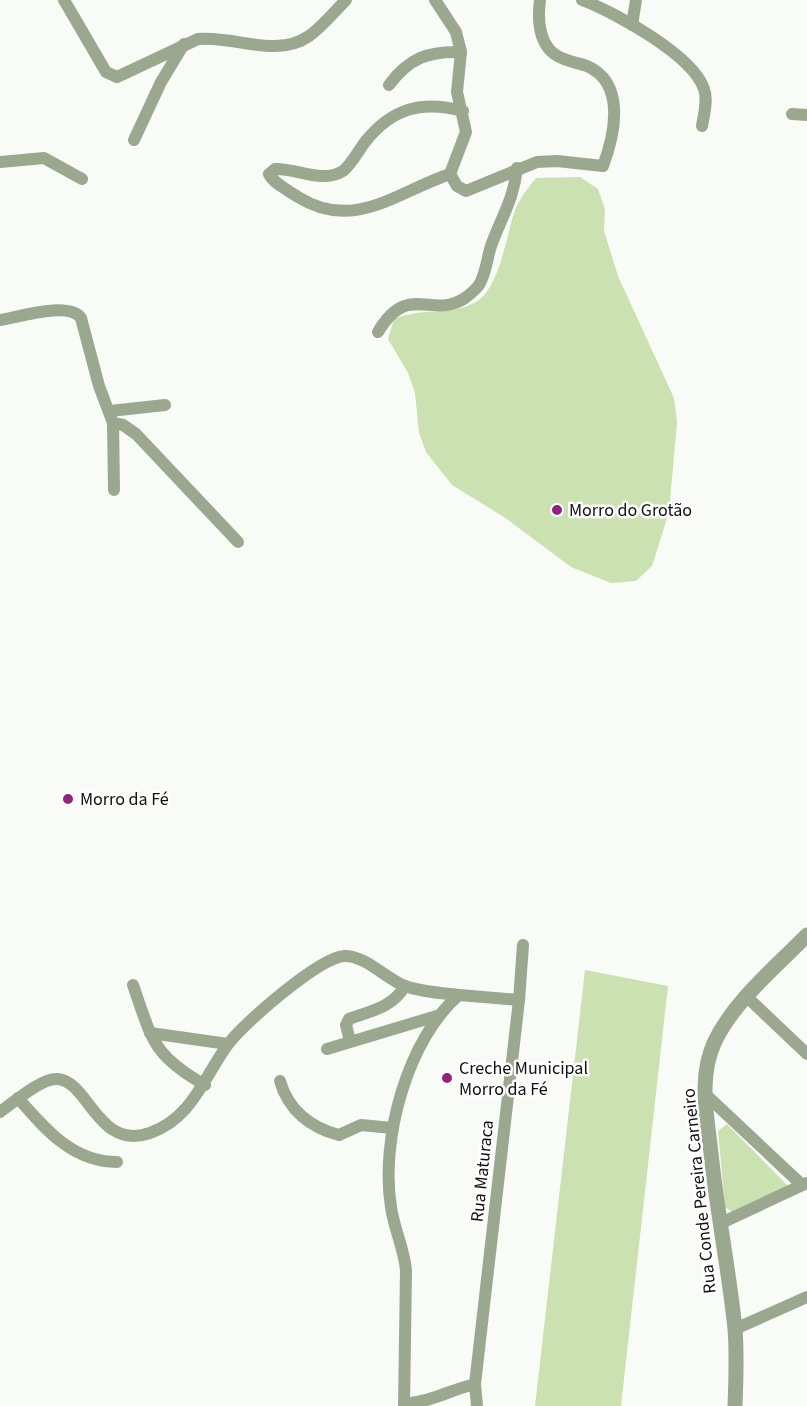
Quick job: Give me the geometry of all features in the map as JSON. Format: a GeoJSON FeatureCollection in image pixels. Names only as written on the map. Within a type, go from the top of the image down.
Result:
{"type":"FeatureCollection","features":[{"type":"Feature","properties":{"kind":"street"},"geometry":{"type":"LineString","coordinates":[[64,0],[96,58],[110,75],[117,77],[184,44],[213,37],[263,46],[284,46],[299,42],[310,35],[346,0]]}},
{"type":"Feature","properties":{"kind":"street"},"geometry":{"type":"LineString","coordinates":[[435,0],[456,32],[461,51],[457,92],[463,111],[466,132],[450,174],[419,185],[402,197],[384,205],[344,213],[324,210],[306,202],[272,180],[269,174],[275,169],[323,176],[343,171],[367,139],[398,113],[420,106],[441,105],[463,111]]}},
{"type":"Feature","properties":{"kind":"street"},"geometry":{"type":"LineString","coordinates":[[450,174],[457,186],[466,191],[482,187],[517,168],[537,162],[557,161],[603,165],[613,123],[614,100],[606,79],[589,67],[549,50],[541,32],[540,0]]}},
{"type":"Feature","properties":{"kind":"street"},"geometry":{"type":"LineString","coordinates":[[582,0],[632,25],[664,45],[694,72],[704,87],[706,98],[702,126]]}},
{"type":"Feature","properties":{"kind":"street"},"geometry":{"type":"LineString","coordinates":[[632,25],[636,0]]}},
{"type":"Feature","properties":{"kind":"street"},"geometry":{"type":"LineString","coordinates":[[134,140],[161,82],[184,44]]}},
{"type":"Feature","properties":{"kind":"street"},"geometry":{"type":"LineString","coordinates":[[389,85],[402,68],[420,57],[439,51],[461,51]]}},
{"type":"Feature","properties":{"kind":"street"},"geometry":{"type":"LineString","coordinates":[[792,114],[807,115]]}},
{"type":"Feature","properties":{"kind":"street"},"geometry":{"type":"LineString","coordinates":[[0,162],[44,158],[82,179]]}},
{"type":"Feature","properties":{"kind":"street"},"geometry":{"type":"LineString","coordinates":[[378,332],[388,315],[405,305],[424,302],[444,304],[464,299],[479,285],[492,245],[515,190],[517,168]]}},
{"type":"Feature","properties":{"kind":"street"},"geometry":{"type":"LineString","coordinates":[[0,320],[63,309],[75,311],[81,318],[99,386],[112,417],[114,490]]}},
{"type":"Feature","properties":{"kind":"street"},"geometry":{"type":"LineString","coordinates":[[112,417],[165,405]]}},
{"type":"Feature","properties":{"kind":"street"},"geometry":{"type":"LineString","coordinates":[[112,417],[136,434],[238,542]]}},
{"type":"Feature","properties":{"kind":"street","name":"Rua Conde Pereira Carneiro"},"geometry":{"type":"LineString","coordinates":[[735,1406],[735,1329],[719,1224],[705,1094],[706,1071],[716,1040],[747,997],[807,935]]}},
{"type":"Feature","properties":{"kind":"street","name":"Rua Maturaca"},"geometry":{"type":"LineString","coordinates":[[477,1406],[475,1384],[519,1000],[523,945]]}},
{"type":"Feature","properties":{"kind":"street"},"geometry":{"type":"LineString","coordinates":[[0,1113],[45,1081],[57,1078],[67,1082],[102,1121],[116,1131],[133,1136],[149,1133],[171,1122],[190,1106],[205,1085],[228,1044],[249,1022],[311,971],[336,958],[353,957],[405,986],[459,995],[519,1000]]}},
{"type":"Feature","properties":{"kind":"street"},"geometry":{"type":"LineString","coordinates":[[133,985],[150,1033],[167,1061],[205,1085]]}},
{"type":"Feature","properties":{"kind":"street"},"geometry":{"type":"LineString","coordinates":[[350,1041],[346,1025],[349,1019],[386,1006],[400,995],[405,986]]}},
{"type":"Feature","properties":{"kind":"street"},"geometry":{"type":"LineString","coordinates":[[459,995],[440,1015],[406,1080],[392,1128],[391,1208],[404,1252],[406,1270],[404,1405],[428,1402],[455,1389],[475,1384]]}},
{"type":"Feature","properties":{"kind":"street"},"geometry":{"type":"LineString","coordinates":[[747,997],[807,1054]]}},
{"type":"Feature","properties":{"kind":"street"},"geometry":{"type":"LineString","coordinates":[[327,1049],[440,1015]]}},
{"type":"Feature","properties":{"kind":"street"},"geometry":{"type":"LineString","coordinates":[[150,1033],[228,1044]]}},
{"type":"Feature","properties":{"kind":"street"},"geometry":{"type":"LineString","coordinates":[[280,1082],[291,1106],[314,1125],[339,1135],[361,1125],[392,1128]]}},
{"type":"Feature","properties":{"kind":"street"},"geometry":{"type":"LineString","coordinates":[[705,1094],[804,1184],[719,1224]]}},
{"type":"Feature","properties":{"kind":"street"},"geometry":{"type":"LineString","coordinates":[[18,1098],[41,1124],[79,1155],[101,1162],[117,1162]]}},
{"type":"Feature","properties":{"kind":"street"},"geometry":{"type":"LineString","coordinates":[[735,1329],[807,1297]]}},
{"type":"Feature","properties":{"kind":"green space"},"geometry":{"type":"Polygon","coordinates":[[[580,177],[598,189],[605,209],[604,231],[618,276],[674,398],[677,422],[669,512],[652,566],[636,581],[611,583],[571,567],[504,517],[452,485],[426,452],[419,433],[415,393],[408,373],[388,339],[394,319],[415,313],[464,307],[483,297],[496,276],[516,208],[536,178],[580,177]]]}},
{"type":"Feature","properties":{"kind":"green space"},"geometry":{"type":"Polygon","coordinates":[[[585,970],[668,986],[621,1406],[535,1406],[585,970]]]}},
{"type":"Feature","properties":{"kind":"green space"},"geometry":{"type":"Polygon","coordinates":[[[727,1124],[789,1187],[735,1214],[725,1207],[718,1131],[727,1124]]]}},
{"type":"Feature","properties":{"kind":"place","name":"Morro do Grotão"},"geometry":{"type":"Point","coordinates":[557,510]}},
{"type":"Feature","properties":{"kind":"place","name":"Morro da Fé"},"geometry":{"type":"Point","coordinates":[68,799]}},
{"type":"Feature","properties":{"kind":"place","name":"Creche Municipal Morro da Fé"},"geometry":{"type":"Point","coordinates":[447,1078]}}]}
